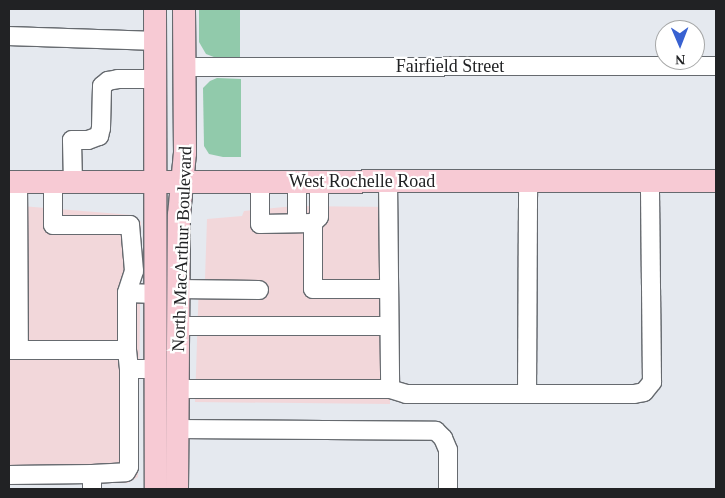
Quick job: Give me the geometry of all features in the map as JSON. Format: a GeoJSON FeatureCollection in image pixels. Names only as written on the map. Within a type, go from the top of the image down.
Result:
{"type":"FeatureCollection","features":[{"type":"Feature","properties":{"kind":"main road","name":"North MacArthur Boulevard"},"geometry":{"type":"LineString","coordinates":[[155,9],[156,294],[154,369],[156,489]]}},
{"type":"Feature","properties":{"kind":"main road","name":"North MacArthur Boulevard"},"geometry":{"type":"LineString","coordinates":[[177,489],[179,215],[186,153],[184,9]]}},
{"type":"Feature","properties":{"kind":"main road","name":"West Rochelle Road"},"geometry":{"type":"LineString","coordinates":[[14,182],[716,181]]}},
{"type":"Feature","properties":{"kind":"main road"},"geometry":{"type":"LineString","coordinates":[[154,369],[159,371],[164,382],[169,429],[177,461]]}},
{"type":"Feature","properties":{"kind":"street"},"geometry":{"type":"LineString","coordinates":[[9,36],[156,41]]}},
{"type":"Feature","properties":{"kind":"street","name":"Fairfield Street"},"geometry":{"type":"LineString","coordinates":[[184,66],[716,66]]}},
{"type":"Feature","properties":{"kind":"street"},"geometry":{"type":"LineString","coordinates":[[9,475],[92,482],[126,472],[129,466],[127,293],[134,271],[130,225],[53,226],[72,140],[88,140],[99,136],[101,128],[102,86],[108,81],[156,79]]}},
{"type":"Feature","properties":{"kind":"street"},"geometry":{"type":"LineString","coordinates":[[260,181],[260,224],[305,223]]}},
{"type":"Feature","properties":{"kind":"street"},"geometry":{"type":"LineString","coordinates":[[308,181],[305,223],[313,288],[389,289]]}},
{"type":"Feature","properties":{"kind":"street"},"geometry":{"type":"LineString","coordinates":[[388,181],[390,389]]}},
{"type":"Feature","properties":{"kind":"street"},"geometry":{"type":"LineString","coordinates":[[527,394],[528,181]]}},
{"type":"Feature","properties":{"kind":"street"},"geometry":{"type":"LineString","coordinates":[[178,389],[390,389],[406,394],[634,394],[644,392],[652,382],[650,181]]}},
{"type":"Feature","properties":{"kind":"street"},"geometry":{"type":"LineString","coordinates":[[14,182],[14,350],[127,350]]}},
{"type":"Feature","properties":{"kind":"street"},"geometry":{"type":"LineString","coordinates":[[178,289],[259,290]]}},
{"type":"Feature","properties":{"kind":"street"},"geometry":{"type":"LineString","coordinates":[[127,293],[156,294]]}},
{"type":"Feature","properties":{"kind":"street"},"geometry":{"type":"LineString","coordinates":[[178,326],[389,326]]}},
{"type":"Feature","properties":{"kind":"street"},"geometry":{"type":"LineString","coordinates":[[129,369],[154,369]]}},
{"type":"Feature","properties":{"kind":"street"},"geometry":{"type":"LineString","coordinates":[[177,428],[436,430],[443,438],[448,450],[448,489]]}},
{"type":"Feature","properties":{"kind":"shaded area"},"geometry":{"type":"Polygon","coordinates":[[[9,205],[132,215],[141,222],[138,477],[128,483],[9,484],[9,205]]]}},
{"type":"Feature","properties":{"kind":"shaded area"},"geometry":{"type":"Polygon","coordinates":[[[294,206],[391,207],[390,404],[195,402],[199,280],[205,279],[207,219],[242,216],[244,211],[294,206]]]}},
{"type":"Feature","properties":{"kind":"green space"},"geometry":{"type":"Polygon","coordinates":[[[199,9],[240,9],[240,58],[219,59],[206,54],[199,42],[199,9]]]}},
{"type":"Feature","properties":{"kind":"green space"},"geometry":{"type":"Polygon","coordinates":[[[217,78],[241,79],[241,157],[223,157],[209,154],[204,146],[203,88],[210,81],[217,78]]]}}]}
